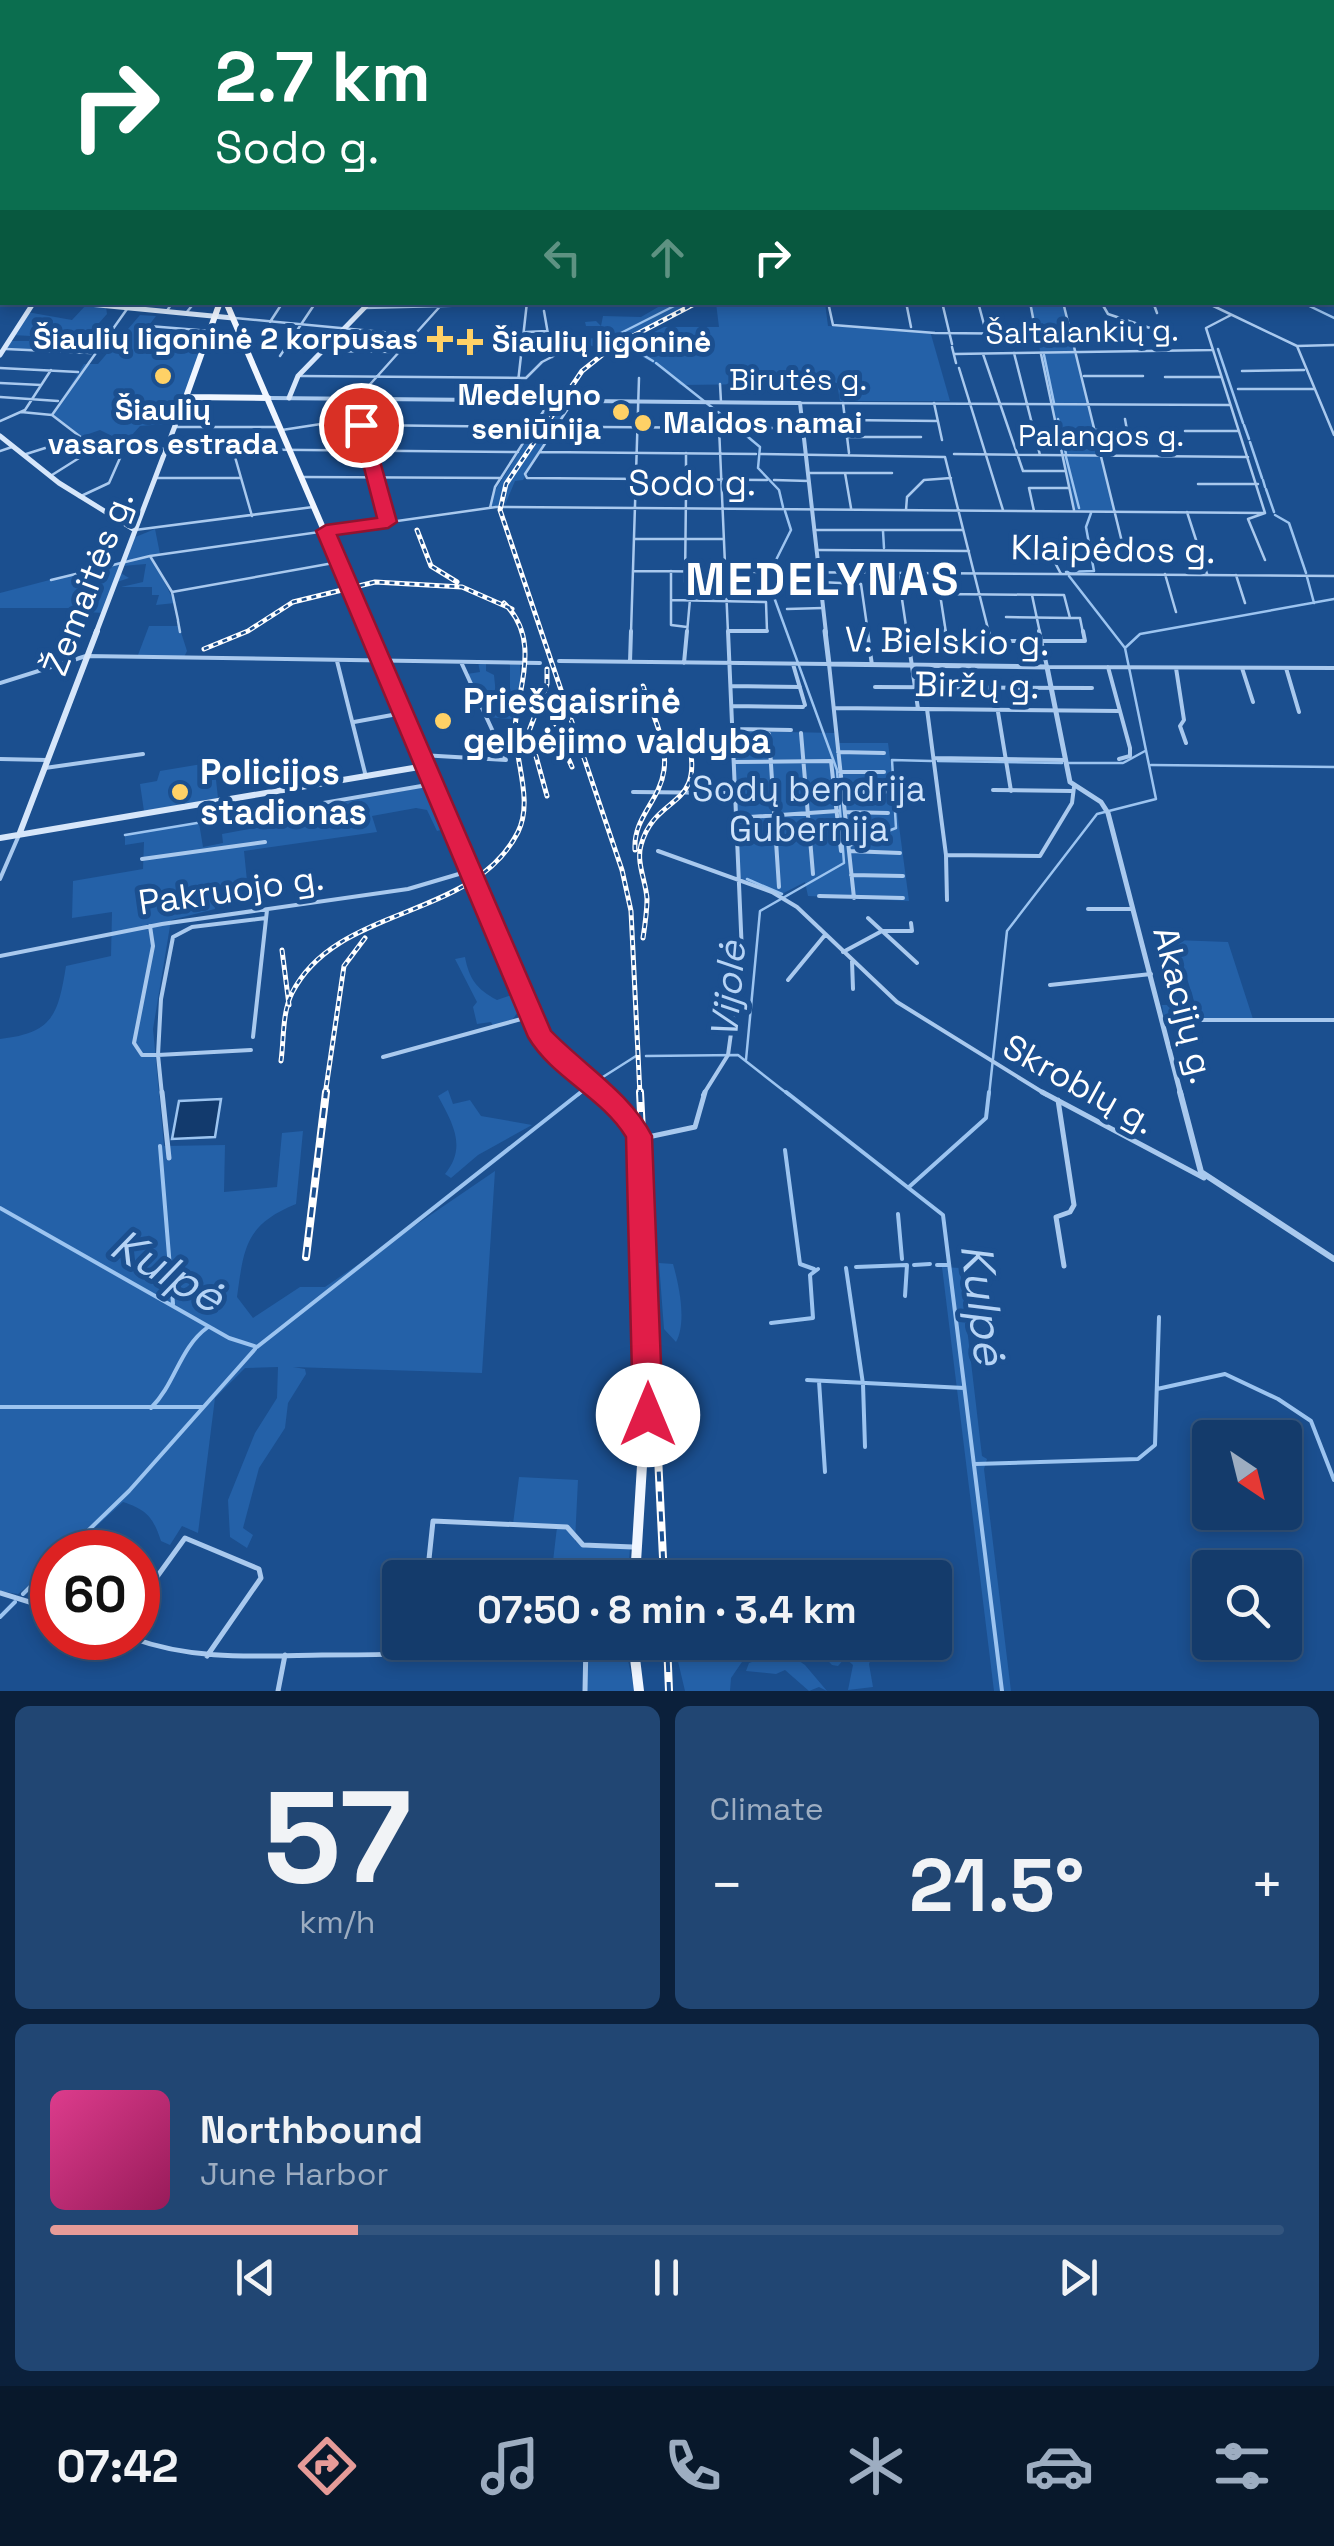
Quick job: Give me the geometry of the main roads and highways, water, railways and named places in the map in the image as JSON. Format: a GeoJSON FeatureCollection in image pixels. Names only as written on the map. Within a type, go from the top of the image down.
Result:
{"type":"FeatureCollection","features":[{"type":"Feature","properties":{"kind":"main road"},"geometry":{"type":"LineString","coordinates":[[2,352],[32,305]]}},
{"type":"Feature","properties":{"kind":"main road"},"geometry":{"type":"LineString","coordinates":[[98,305],[186,314],[216,313],[237,320]]}},
{"type":"Feature","properties":{"kind":"main road","name":"Žemaitės g."},"geometry":{"type":"LineString","coordinates":[[19,835],[221,305]]}},
{"type":"Feature","properties":{"kind":"main road"},"geometry":{"type":"LineString","coordinates":[[225,305],[237,320],[532,1016],[548,1048],[624,1110],[639,1136],[648,1415],[637,1560]]}},
{"type":"Feature","properties":{"kind":"main road"},"geometry":{"type":"LineString","coordinates":[[186,397],[270,401],[286,398],[298,376],[368,305]]}},
{"type":"Feature","properties":{"kind":"main road"},"geometry":{"type":"LineString","coordinates":[[0,436],[79,497],[135,530]]}},
{"type":"Feature","properties":{"kind":"main road"},"geometry":{"type":"LineString","coordinates":[[0,838],[426,766]]}},
{"type":"Feature","properties":{"kind":"main road"},"geometry":{"type":"LineString","coordinates":[[636,1660],[640,1691]]}},
{"type":"Feature","properties":{"kind":"waterway","name":"Vijolė"},"geometry":{"type":"LineString","coordinates":[[619,341],[609,339],[676,305]]}},
{"type":"Feature","properties":{"kind":"waterway"},"geometry":{"type":"LineString","coordinates":[[1307,305],[1334,318]]}},
{"type":"Feature","properties":{"kind":"waterway","name":"Vijolė"},"geometry":{"type":"LineString","coordinates":[[623,343],[653,361]]}},
{"type":"Feature","properties":{"kind":"waterway"},"geometry":{"type":"LineString","coordinates":[[1218,349],[1243,423]]}},
{"type":"Feature","properties":{"kind":"waterway"},"geometry":{"type":"LineString","coordinates":[[1044,355],[1054,403]]}},
{"type":"Feature","properties":{"kind":"waterway","name":"Vijolė"},"geometry":{"type":"LineString","coordinates":[[656,363],[714,409]]}},
{"type":"Feature","properties":{"kind":"waterway","name":"Vijolė"},"geometry":{"type":"LineString","coordinates":[[718,412],[760,447],[758,468],[779,490],[783,507]]}},
{"type":"Feature","properties":{"kind":"waterway"},"geometry":{"type":"LineString","coordinates":[[1058,419],[1066,454]]}},
{"type":"Feature","properties":{"kind":"waterway"},"geometry":{"type":"LineString","coordinates":[[1244,425],[1249,439]]}},
{"type":"Feature","properties":{"kind":"waterway"},"geometry":{"type":"LineString","coordinates":[[1250,442],[1262,478]]}},
{"type":"Feature","properties":{"kind":"waterway"},"geometry":{"type":"LineString","coordinates":[[1066,457],[1079,508]]}},
{"type":"Feature","properties":{"kind":"waterway"},"geometry":{"type":"LineString","coordinates":[[372,479],[380,505]]}},
{"type":"Feature","properties":{"kind":"waterway"},"geometry":{"type":"LineString","coordinates":[[1263,480],[1265,487]]}},
{"type":"Feature","properties":{"kind":"waterway"},"geometry":{"type":"LineString","coordinates":[[1266,489],[1274,512]]}},
{"type":"Feature","properties":{"kind":"waterway","name":"Vijolė"},"geometry":{"type":"LineString","coordinates":[[746,1060],[760,911],[844,863],[837,770],[767,578],[791,530],[785,511]]}},
{"type":"Feature","properties":{"kind":"waterway"},"geometry":{"type":"LineString","coordinates":[[1066,572],[1094,571],[1086,527],[1091,513]]}},
{"type":"Feature","properties":{"kind":"waterway"},"geometry":{"type":"LineString","coordinates":[[1275,515],[1289,523],[1306,573]]}},
{"type":"Feature","properties":{"kind":"waterway"},"geometry":{"type":"LineString","coordinates":[[883,531],[884,548]]}},
{"type":"Feature","properties":{"kind":"waterway"},"geometry":{"type":"LineString","coordinates":[[1069,576],[1125,648]]}},
{"type":"Feature","properties":{"kind":"waterway"},"geometry":{"type":"LineString","coordinates":[[1307,577],[1314,603]]}},
{"type":"Feature","properties":{"kind":"waterway"},"geometry":{"type":"LineString","coordinates":[[1314,603],[1334,599]]}},
{"type":"Feature","properties":{"kind":"waterway"},"geometry":{"type":"LineString","coordinates":[[1125,648],[1140,634],[1314,603]]}},
{"type":"Feature","properties":{"kind":"waterway"},"geometry":{"type":"LineString","coordinates":[[989,1095],[1007,931],[1097,814],[1156,799],[1125,648]]}},
{"type":"Feature","properties":{"kind":"waterway"},"geometry":{"type":"LineString","coordinates":[[1069,763],[1123,763],[1145,751]]}},
{"type":"Feature","properties":{"kind":"waterway"},"geometry":{"type":"LineString","coordinates":[[849,846],[896,828],[892,760],[931,761]]}},
{"type":"Feature","properties":{"kind":"waterway"},"geometry":{"type":"LineString","coordinates":[[938,761],[1062,763]]}},
{"type":"Feature","properties":{"kind":"waterway"},"geometry":{"type":"LineString","coordinates":[[1151,765],[1334,767]]}},
{"type":"Feature","properties":{"kind":"waterway"},"geometry":{"type":"LineString","coordinates":[[125,835],[203,822]]}},
{"type":"Feature","properties":{"kind":"waterway"},"geometry":{"type":"LineString","coordinates":[[747,879],[782,894]]}},
{"type":"Feature","properties":{"kind":"waterway","name":"Kulpė"},"geometry":{"type":"LineString","coordinates":[[646,1056],[738,1055],[789,1095]]}},
{"type":"Feature","properties":{"kind":"waterway","name":"Kulpė"},"geometry":{"type":"LineString","coordinates":[[595,1082],[636,1056]]}},
{"type":"Feature","properties":{"kind":"waterway","name":"Kulpė"},"geometry":{"type":"LineString","coordinates":[[578,1095],[588,1087]]}},
{"type":"Feature","properties":{"kind":"waterway","name":"Kulpė"},"geometry":{"type":"LineString","coordinates":[[0,1208],[229,1338],[257,1347],[581,1092]]}},
{"type":"Feature","properties":{"kind":"waterway","name":"Kulpė"},"geometry":{"type":"LineString","coordinates":[[786,1092],[943,1215],[1002,1691]]}},
{"type":"Feature","properties":{"kind":"waterway"},"geometry":{"type":"LineString","coordinates":[[909,1187],[986,1118],[989,1092]]}},
{"type":"Feature","properties":{"kind":"waterway"},"geometry":{"type":"LineString","coordinates":[[160,1146],[173,1304]]}},
{"type":"Feature","properties":{"kind":"waterway"},"geometry":{"type":"LineString","coordinates":[[785,1150],[800,1264],[814,1269]]}},
{"type":"Feature","properties":{"kind":"waterway"},"geometry":{"type":"LineString","coordinates":[[898,1214],[902,1259]]}},
{"type":"Feature","properties":{"kind":"waterway"},"geometry":{"type":"LineString","coordinates":[[914,1265],[930,1264]]}},
{"type":"Feature","properties":{"kind":"waterway"},"geometry":{"type":"LineString","coordinates":[[856,1267],[907,1265],[905,1296]]}},
{"type":"Feature","properties":{"kind":"waterway"},"geometry":{"type":"LineString","coordinates":[[937,1265],[949,1265]]}},
{"type":"Feature","properties":{"kind":"waterway"},"geometry":{"type":"LineString","coordinates":[[846,1268],[863,1383]]}},
{"type":"Feature","properties":{"kind":"waterway"},"geometry":{"type":"LineString","coordinates":[[771,1323],[813,1318],[810,1275],[818,1269]]}},
{"type":"Feature","properties":{"kind":"waterway"},"geometry":{"type":"LineString","coordinates":[[975,1464],[1138,1459],[1155,1445],[1159,1317]]}},
{"type":"Feature","properties":{"kind":"waterway"},"geometry":{"type":"LineString","coordinates":[[152,1407],[190,1345],[208,1327]]}},
{"type":"Feature","properties":{"kind":"waterway"},"geometry":{"type":"LineString","coordinates":[[89,1530],[129,1491],[255,1349]]}},
{"type":"Feature","properties":{"kind":"waterway"},"geometry":{"type":"LineString","coordinates":[[1157,1389],[1225,1374],[1278,1399],[1311,1421],[1334,1480]]}},
{"type":"Feature","properties":{"kind":"waterway"},"geometry":{"type":"LineString","coordinates":[[807,1380],[863,1383]]}},
{"type":"Feature","properties":{"kind":"waterway"},"geometry":{"type":"LineString","coordinates":[[819,1381],[825,1472]]}},
{"type":"Feature","properties":{"kind":"waterway"},"geometry":{"type":"LineString","coordinates":[[863,1383],[964,1388]]}},
{"type":"Feature","properties":{"kind":"waterway"},"geometry":{"type":"LineString","coordinates":[[863,1383],[865,1447]]}},
{"type":"Feature","properties":{"kind":"waterway"},"geometry":{"type":"LineString","coordinates":[[0,1407],[152,1407]]}},
{"type":"Feature","properties":{"kind":"waterway"},"geometry":{"type":"LineString","coordinates":[[152,1407],[203,1407]]}},
{"type":"Feature","properties":{"kind":"waterway"},"geometry":{"type":"LineString","coordinates":[[23,1594],[30,1587]]}},
{"type":"Feature","properties":{"kind":"waterway"},"geometry":{"type":"LineString","coordinates":[[0,1617],[15,1602]]}},
{"type":"Feature","properties":{"kind":"railway"},"geometry":{"type":"LineString","coordinates":[[640,1095],[631,911],[622,870],[500,510],[506,484],[582,371],[612,347],[692,305]]}},
{"type":"Feature","properties":{"kind":"railway"},"geometry":{"type":"LineString","coordinates":[[417,530],[431,566],[457,582]]}},
{"type":"Feature","properties":{"kind":"railway"},"geometry":{"type":"LineString","coordinates":[[204,649],[248,631],[293,602],[375,582],[462,587],[507,607]]}},
{"type":"Feature","properties":{"kind":"railway"},"geometry":{"type":"LineString","coordinates":[[504,603],[507,607]]}},
{"type":"Feature","properties":{"kind":"railway"},"geometry":{"type":"LineString","coordinates":[[289,1002],[313,964],[340,943],[470,882],[497,861],[518,832],[523,819],[524,790],[515,732],[525,658],[521,629],[507,607]]}},
{"type":"Feature","properties":{"kind":"railway"},"geometry":{"type":"LineString","coordinates":[[507,607],[512,609]]}},
{"type":"Feature","properties":{"kind":"railway"},"geometry":{"type":"LineString","coordinates":[[547,669],[547,684],[529,731],[547,796]]}},
{"type":"Feature","properties":{"kind":"railway"},"geometry":{"type":"LineString","coordinates":[[635,850],[638,828],[662,781],[665,759],[643,686]]}},
{"type":"Feature","properties":{"kind":"railway"},"geometry":{"type":"LineString","coordinates":[[553,697],[555,728],[572,767]]}},
{"type":"Feature","properties":{"kind":"railway"},"geometry":{"type":"LineString","coordinates":[[643,938],[647,899],[641,845],[657,816],[685,790],[692,761],[688,738]]}},
{"type":"Feature","properties":{"kind":"railway"},"geometry":{"type":"LineString","coordinates":[[325,1095],[344,966],[365,938]]}},
{"type":"Feature","properties":{"kind":"railway"},"geometry":{"type":"LineString","coordinates":[[282,950],[289,1002]]}},
{"type":"Feature","properties":{"kind":"railway"},"geometry":{"type":"LineString","coordinates":[[281,1061],[289,1002]]}},
{"type":"Feature","properties":{"kind":"railway"},"geometry":{"type":"LineString","coordinates":[[306,1257],[326,1092]]}},
{"type":"Feature","properties":{"kind":"railway"},"geometry":{"type":"LineString","coordinates":[[640,1092],[663,1560]]}},
{"type":"Feature","properties":{"kind":"railway"},"geometry":{"type":"LineString","coordinates":[[668,1660],[669,1691]]}},
{"type":"Feature","properties":{"kind":"place","name":"Šiaulių ligoninė 2 korpusas"},"geometry":{"type":"Point","coordinates":[440,339]}},
{"type":"Feature","properties":{"kind":"place","name":"Šiaulių ligoninė"},"geometry":{"type":"Point","coordinates":[470,342]}},
{"type":"Feature","properties":{"kind":"place","name":"Šiaulių vasaros estrada"},"geometry":{"type":"Point","coordinates":[163,376]}},
{"type":"Feature","properties":{"kind":"place","name":"Medelyno seniūnija"},"geometry":{"type":"Point","coordinates":[621,412]}},
{"type":"Feature","properties":{"kind":"place","name":"Maldos namai"},"geometry":{"type":"Point","coordinates":[643,423]}},
{"type":"Feature","properties":{"kind":"place","name":"Priešgaisrinė gelbėjimo valdyba"},"geometry":{"type":"Point","coordinates":[443,721]}},
{"type":"Feature","properties":{"kind":"place","name":"Policijos stadionas"},"geometry":{"type":"Point","coordinates":[180,792]}},
{"type":"Feature","properties":{"kind":"district","name":"MEDELYNAS"},"geometry":{"type":"Point","coordinates":[823,579]}},
{"type":"Feature","properties":{"kind":"park label","name":"Sodų bendrija Gubernija"},"geometry":{"type":"Point","coordinates":[809,809]}}]}
